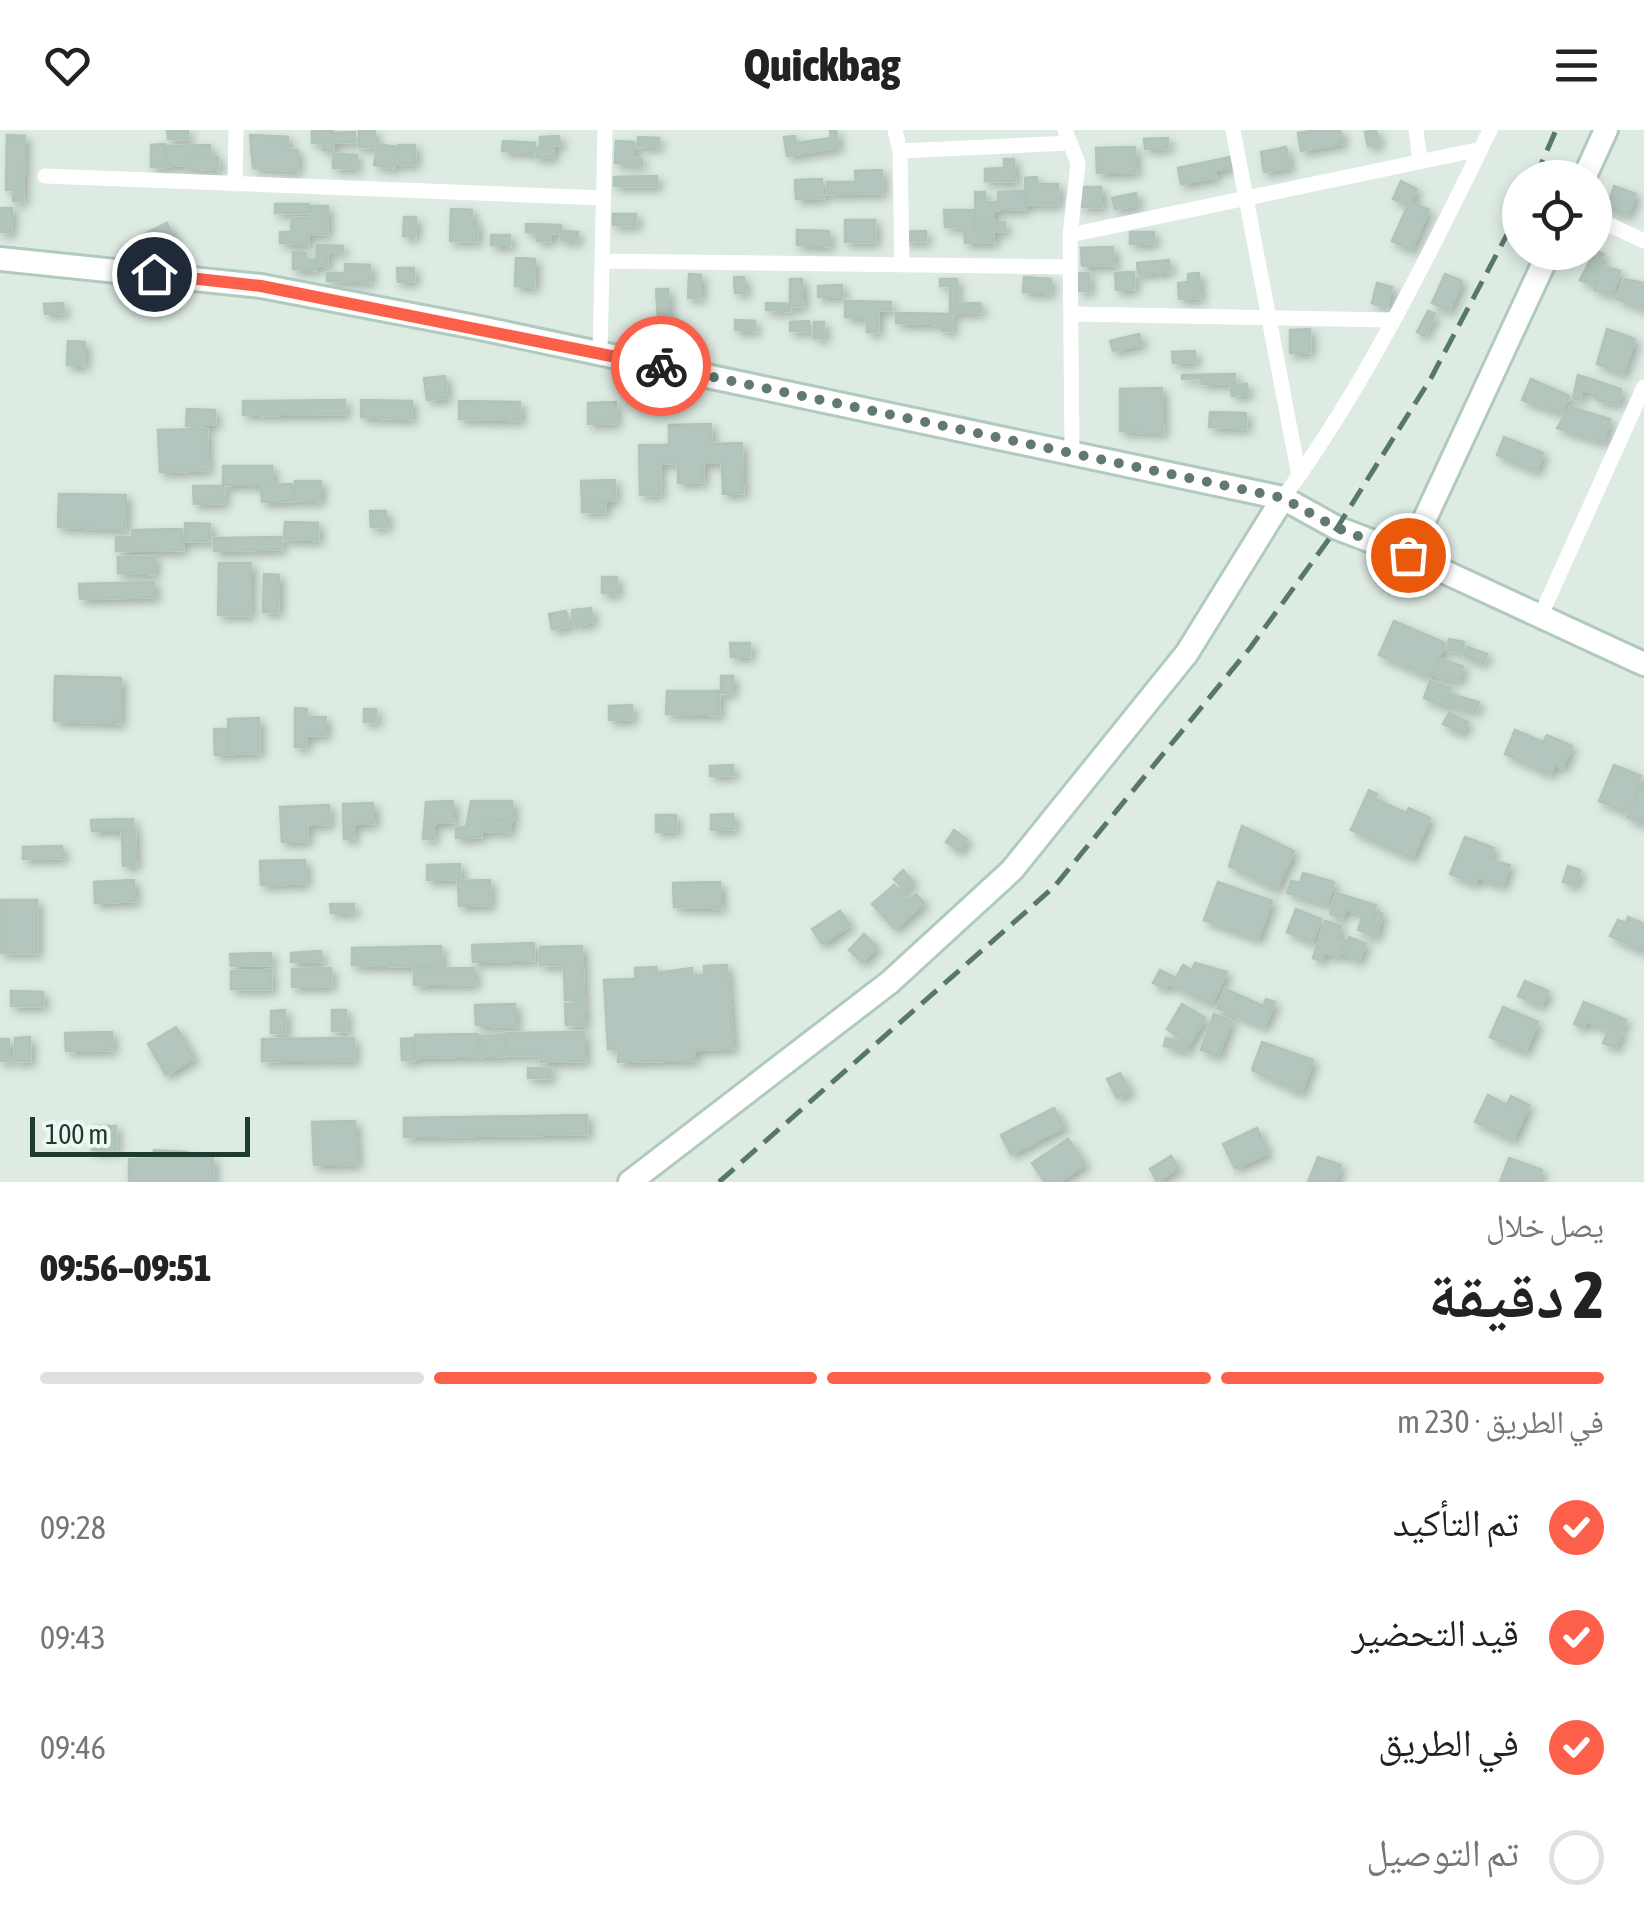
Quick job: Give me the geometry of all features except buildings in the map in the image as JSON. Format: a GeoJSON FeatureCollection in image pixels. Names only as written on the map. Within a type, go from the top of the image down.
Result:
{"type":"FeatureCollection","features":[{"type":"Feature","properties":{"kind":"main road"},"geometry":{"type":"LineString","coordinates":[[1592,160],[1606,130]]}},
{"type":"Feature","properties":{"kind":"main road"},"geometry":{"type":"LineString","coordinates":[[0,260],[261,286],[1283,498],[1337,528],[1408,555],[1643,662]]}},
{"type":"Feature","properties":{"kind":"main road"},"geometry":{"type":"LineString","coordinates":[[1408,555],[1541,270]]}},
{"type":"Feature","properties":{"kind":"main road"},"geometry":{"type":"LineString","coordinates":[[630,1182],[890,982],[1012,870],[1187,653],[1283,498]]}},
{"type":"Feature","properties":{"kind":"street"},"geometry":{"type":"LineString","coordinates":[[235,184],[236,130]]}},
{"type":"Feature","properties":{"kind":"street"},"geometry":{"type":"LineString","coordinates":[[600,354],[604,130]]}},
{"type":"Feature","properties":{"kind":"street"},"geometry":{"type":"LineString","coordinates":[[895,130],[900,151],[902,266]]}},
{"type":"Feature","properties":{"kind":"street"},"geometry":{"type":"LineString","coordinates":[[1233,130],[1299,476]]}},
{"type":"Feature","properties":{"kind":"street"},"geometry":{"type":"LineString","coordinates":[[1416,130],[1420,162]]}},
{"type":"Feature","properties":{"kind":"street"},"geometry":{"type":"LineString","coordinates":[[1283,498],[1390,320],[1490,130]]}},
{"type":"Feature","properties":{"kind":"street"},"geometry":{"type":"LineString","coordinates":[[900,151],[1068,136],[1078,163],[1070,235],[1072,453]]}},
{"type":"Feature","properties":{"kind":"street"},"geometry":{"type":"LineString","coordinates":[[1070,235],[1481,149]]}},
{"type":"Feature","properties":{"kind":"street"},"geometry":{"type":"LineString","coordinates":[[46,176],[603,198]]}},
{"type":"Feature","properties":{"kind":"street"},"geometry":{"type":"LineString","coordinates":[[1612,226],[1644,241]]}},
{"type":"Feature","properties":{"kind":"street"},"geometry":{"type":"LineString","coordinates":[[602,261],[1070,267]]}},
{"type":"Feature","properties":{"kind":"street"},"geometry":{"type":"LineString","coordinates":[[1070,314],[1390,320]]}},
{"type":"Feature","properties":{"kind":"street"},"geometry":{"type":"LineString","coordinates":[[1540,616],[1644,387]]}},
{"type":"Feature","properties":{"kind":"railway"},"geometry":{"type":"LineString","coordinates":[[1543,160],[1556,130]]}},
{"type":"Feature","properties":{"kind":"railway"},"geometry":{"type":"LineString","coordinates":[[719,1182],[1054,887],[1250,648],[1337,528],[1431,378],[1502,244]]}},
{"type":"Feature","properties":{"kind":"way so far"},"geometry":{"type":"LineString","coordinates":[[661,366],[1283,498],[1337,528],[1408,555]]}},
{"type":"Feature","properties":{"kind":"route"},"geometry":{"type":"LineString","coordinates":[[154,274],[261,286],[661,366]]}}]}
